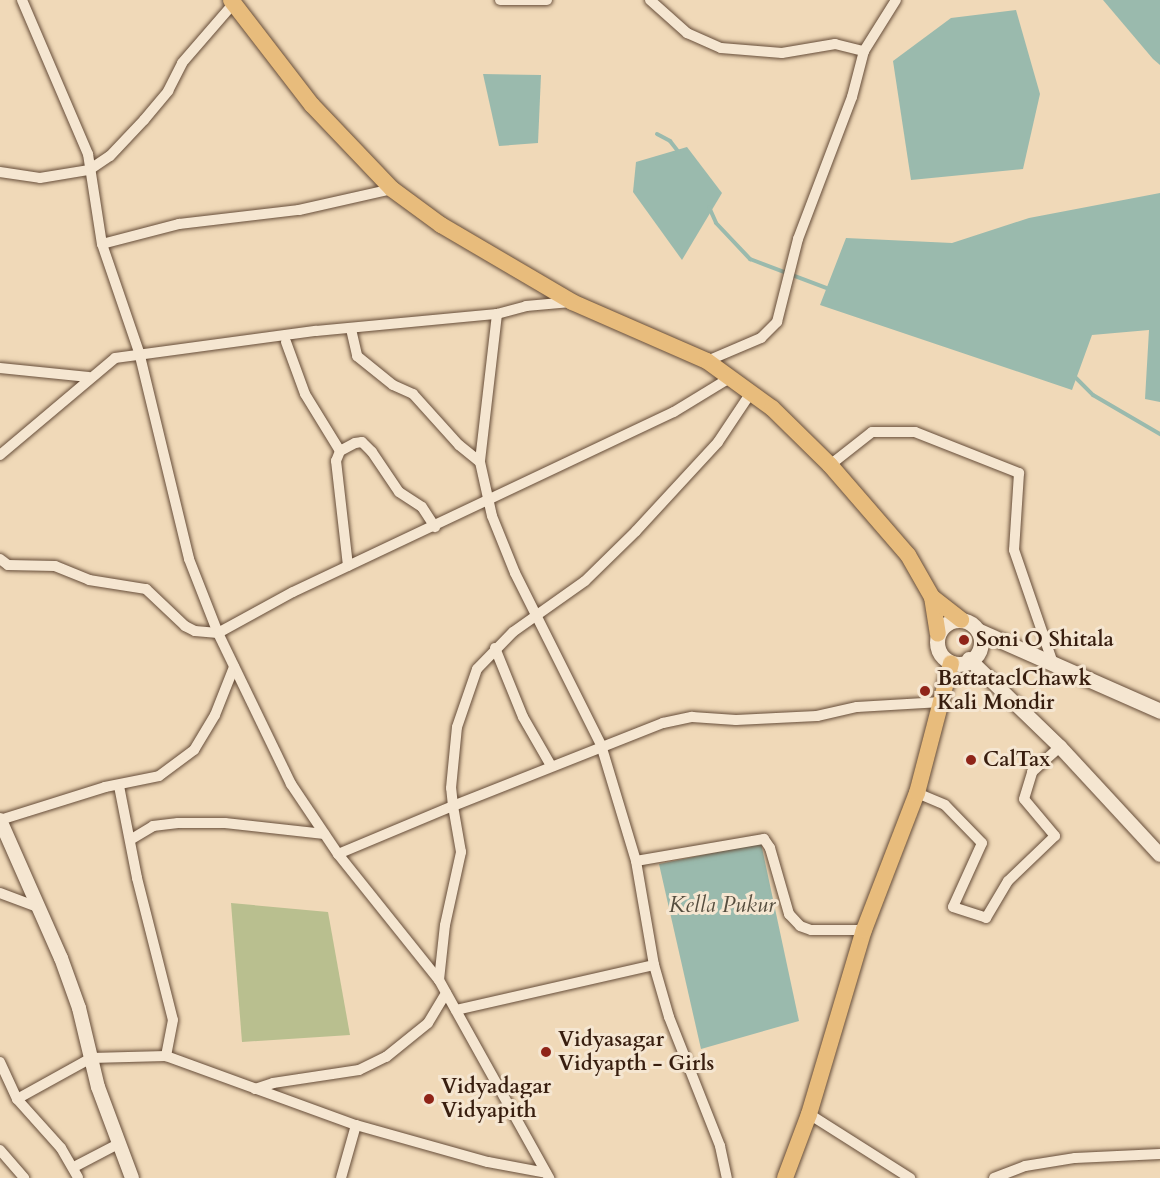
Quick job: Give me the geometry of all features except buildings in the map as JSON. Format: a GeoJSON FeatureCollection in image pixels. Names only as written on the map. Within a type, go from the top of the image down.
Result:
{"type":"FeatureCollection","features":[{"type":"Feature","properties":{"kind":"main road"},"geometry":{"type":"LineString","coordinates":[[232,2],[312,105],[392,189],[441,225],[572,302],[707,361],[728,379],[772,408],[830,465],[908,555],[932,597],[939,650],[951,663]]}},
{"type":"Feature","properties":{"kind":"main road"},"geometry":{"type":"LineString","coordinates":[[932,597],[979,631],[1160,711]]}},
{"type":"Feature","properties":{"kind":"main road"},"geometry":{"type":"LineString","coordinates":[[938,634],[961,620]]}},
{"type":"Feature","properties":{"kind":"main road"},"geometry":{"type":"LineString","coordinates":[[974,656],[982,642],[979,631]]}},
{"type":"Feature","properties":{"kind":"main road"},"geometry":{"type":"LineString","coordinates":[[951,663],[974,656],[1020,648]]}},
{"type":"Feature","properties":{"kind":"main road"},"geometry":{"type":"LineString","coordinates":[[785,1178],[809,1114],[864,930],[917,793],[951,663]]}},
{"type":"Feature","properties":{"kind":"street"},"geometry":{"type":"LineString","coordinates":[[22,0],[84,139],[102,244],[139,352],[189,559],[218,633],[291,784],[338,854],[439,980],[548,1175]]}},
{"type":"Feature","properties":{"kind":"street"},"geometry":{"type":"LineString","coordinates":[[500,0],[547,0]]}},
{"type":"Feature","properties":{"kind":"street"},"geometry":{"type":"LineString","coordinates":[[650,0],[687,33],[722,48],[783,53],[835,44],[864,51]]}},
{"type":"Feature","properties":{"kind":"street"},"geometry":{"type":"LineString","coordinates":[[707,361],[762,338],[777,322],[798,239],[852,97],[864,51],[896,0]]}},
{"type":"Feature","properties":{"kind":"street"},"geometry":{"type":"LineString","coordinates":[[0,172],[40,178],[89,170],[130,137],[168,91],[182,63],[232,2]]}},
{"type":"Feature","properties":{"kind":"street"},"geometry":{"type":"LineString","coordinates":[[102,244],[179,224],[299,210],[392,189]]}},
{"type":"Feature","properties":{"kind":"street"},"geometry":{"type":"LineString","coordinates":[[0,455],[89,377],[115,358],[139,352],[497,314],[526,306],[572,302]]}},
{"type":"Feature","properties":{"kind":"street"},"geometry":{"type":"LineString","coordinates":[[497,314],[480,462],[499,538],[601,744],[636,861],[654,964],[683,1054],[720,1146],[727,1178]]}},
{"type":"Feature","properties":{"kind":"street"},"geometry":{"type":"LineString","coordinates":[[351,329],[357,356],[393,385],[413,394],[459,445],[480,462]]}},
{"type":"Feature","properties":{"kind":"street"},"geometry":{"type":"LineString","coordinates":[[286,342],[305,394],[340,452]]}},
{"type":"Feature","properties":{"kind":"street"},"geometry":{"type":"LineString","coordinates":[[0,368],[89,377]]}},
{"type":"Feature","properties":{"kind":"street"},"geometry":{"type":"LineString","coordinates":[[0,559],[8,565],[55,566],[89,580],[146,590],[185,626],[195,631],[218,633],[348,566],[435,527],[489,498],[674,412],[728,379]]}},
{"type":"Feature","properties":{"kind":"street"},"geometry":{"type":"LineString","coordinates":[[439,980],[445,925],[462,852],[453,806],[453,760],[465,696],[477,669],[495,648],[585,581],[636,531],[718,442],[750,394]]}},
{"type":"Feature","properties":{"kind":"street"},"geometry":{"type":"LineString","coordinates":[[830,465],[872,432],[915,432],[1019,473],[1014,550],[1054,666]]}},
{"type":"Feature","properties":{"kind":"street"},"geometry":{"type":"LineString","coordinates":[[348,566],[342,539],[336,461],[340,452],[362,442],[383,464],[399,492],[422,507],[435,527]]}},
{"type":"Feature","properties":{"kind":"street"},"geometry":{"type":"LineString","coordinates":[[495,648],[524,717],[550,764]]}},
{"type":"Feature","properties":{"kind":"street"},"geometry":{"type":"LineString","coordinates":[[974,656],[1160,855]]}},
{"type":"Feature","properties":{"kind":"street"},"geometry":{"type":"LineString","coordinates":[[132,1178],[118,1144],[91,1058],[79,1008],[40,908],[0,820],[159,776],[194,750],[215,715],[234,667]]}},
{"type":"Feature","properties":{"kind":"street"},"geometry":{"type":"LineString","coordinates":[[338,854],[550,764],[663,723],[692,717],[736,720],[817,716],[857,707],[941,702]]}},
{"type":"Feature","properties":{"kind":"street"},"geometry":{"type":"LineString","coordinates":[[917,793],[945,805],[982,843],[953,907],[986,918],[1008,881],[1055,836],[1024,799],[1032,772],[1060,747]]}},
{"type":"Feature","properties":{"kind":"street"},"geometry":{"type":"LineString","coordinates":[[119,786],[173,1020],[166,1056]]}},
{"type":"Feature","properties":{"kind":"street"},"geometry":{"type":"LineString","coordinates":[[130,840],[153,826],[178,823],[225,824],[324,834]]}},
{"type":"Feature","properties":{"kind":"street"},"geometry":{"type":"LineString","coordinates":[[636,861],[764,839],[770,848],[789,914],[800,926],[811,930],[864,930]]}},
{"type":"Feature","properties":{"kind":"street"},"geometry":{"type":"LineString","coordinates":[[0,893],[40,908]]}},
{"type":"Feature","properties":{"kind":"street"},"geometry":{"type":"LineString","coordinates":[[456,1010],[654,964]]}},
{"type":"Feature","properties":{"kind":"street"},"geometry":{"type":"LineString","coordinates":[[255,1089],[273,1083],[359,1070],[386,1057],[429,1023],[446,993]]}},
{"type":"Feature","properties":{"kind":"street"},"geometry":{"type":"LineString","coordinates":[[17,1099],[91,1058],[166,1056],[356,1125],[488,1162],[548,1175]]}},
{"type":"Feature","properties":{"kind":"street"},"geometry":{"type":"LineString","coordinates":[[0,1062],[17,1099],[74,1167],[78,1178]]}},
{"type":"Feature","properties":{"kind":"street"},"geometry":{"type":"LineString","coordinates":[[809,1114],[909,1178]]}},
{"type":"Feature","properties":{"kind":"street"},"geometry":{"type":"LineString","coordinates":[[341,1178],[356,1125]]}},
{"type":"Feature","properties":{"kind":"street"},"geometry":{"type":"LineString","coordinates":[[74,1167],[118,1144]]}},
{"type":"Feature","properties":{"kind":"street"},"geometry":{"type":"LineString","coordinates":[[0,1150],[24,1178]]}},
{"type":"Feature","properties":{"kind":"street"},"geometry":{"type":"LineString","coordinates":[[994,1178],[1025,1166],[1075,1158],[1160,1155]]}},
{"type":"Feature","properties":{"kind":"green space"},"geometry":{"type":"Polygon","coordinates":[[[231,903],[328,912],[350,1035],[242,1042],[231,903]]]}},
{"type":"Feature","properties":{"kind":"water"},"geometry":{"type":"Polygon","coordinates":[[[1103,0],[1160,0],[1160,65],[1153,59],[1103,0]]]}},
{"type":"Feature","properties":{"kind":"water"},"geometry":{"type":"Polygon","coordinates":[[[1016,10],[1040,94],[1023,169],[911,180],[893,61],[951,18],[1016,10]]]}},
{"type":"Feature","properties":{"kind":"water"},"geometry":{"type":"Polygon","coordinates":[[[483,74],[541,75],[538,143],[499,146],[483,74]]]}},
{"type":"Feature","properties":{"kind":"water"},"geometry":{"type":"Polygon","coordinates":[[[687,147],[722,193],[682,260],[633,192],[636,162],[687,147]]]}},
{"type":"Feature","properties":{"kind":"water"},"geometry":{"type":"Polygon","coordinates":[[[1160,193],[1160,402],[1145,399],[1149,330],[1092,335],[1072,390],[820,305],[846,238],[952,243],[1029,218],[1160,193]]]}},
{"type":"Feature","properties":{"kind":"water","name":"Kella Pukur"},"geometry":{"type":"Polygon","coordinates":[[[761,843],[799,1021],[701,1049],[659,864],[761,843]]]}},
{"type":"Feature","properties":{"kind":"waterway"},"geometry":{"type":"LineString","coordinates":[[657,134],[670,141],[680,154]]}},
{"type":"Feature","properties":{"kind":"waterway"},"geometry":{"type":"LineString","coordinates":[[709,207],[716,223],[750,259],[829,289]]}},
{"type":"Feature","properties":{"kind":"waterway"},"geometry":{"type":"LineString","coordinates":[[1074,376],[1093,395],[1160,434]]}},
{"type":"Feature","properties":{"kind":"place","name":"Soni O Shitala"},"geometry":{"type":"Point","coordinates":[964,640]}},
{"type":"Feature","properties":{"kind":"place","name":"BattataclChawk Kali Mondir"},"geometry":{"type":"Point","coordinates":[925,691]}},
{"type":"Feature","properties":{"kind":"place","name":"CalTax"},"geometry":{"type":"Point","coordinates":[971,760]}},
{"type":"Feature","properties":{"kind":"place","name":"Vidyasagar Vidyapth - Girls"},"geometry":{"type":"Point","coordinates":[546,1052]}},
{"type":"Feature","properties":{"kind":"place","name":"Vidyadagar Vidyapith"},"geometry":{"type":"Point","coordinates":[429,1099]}}]}
